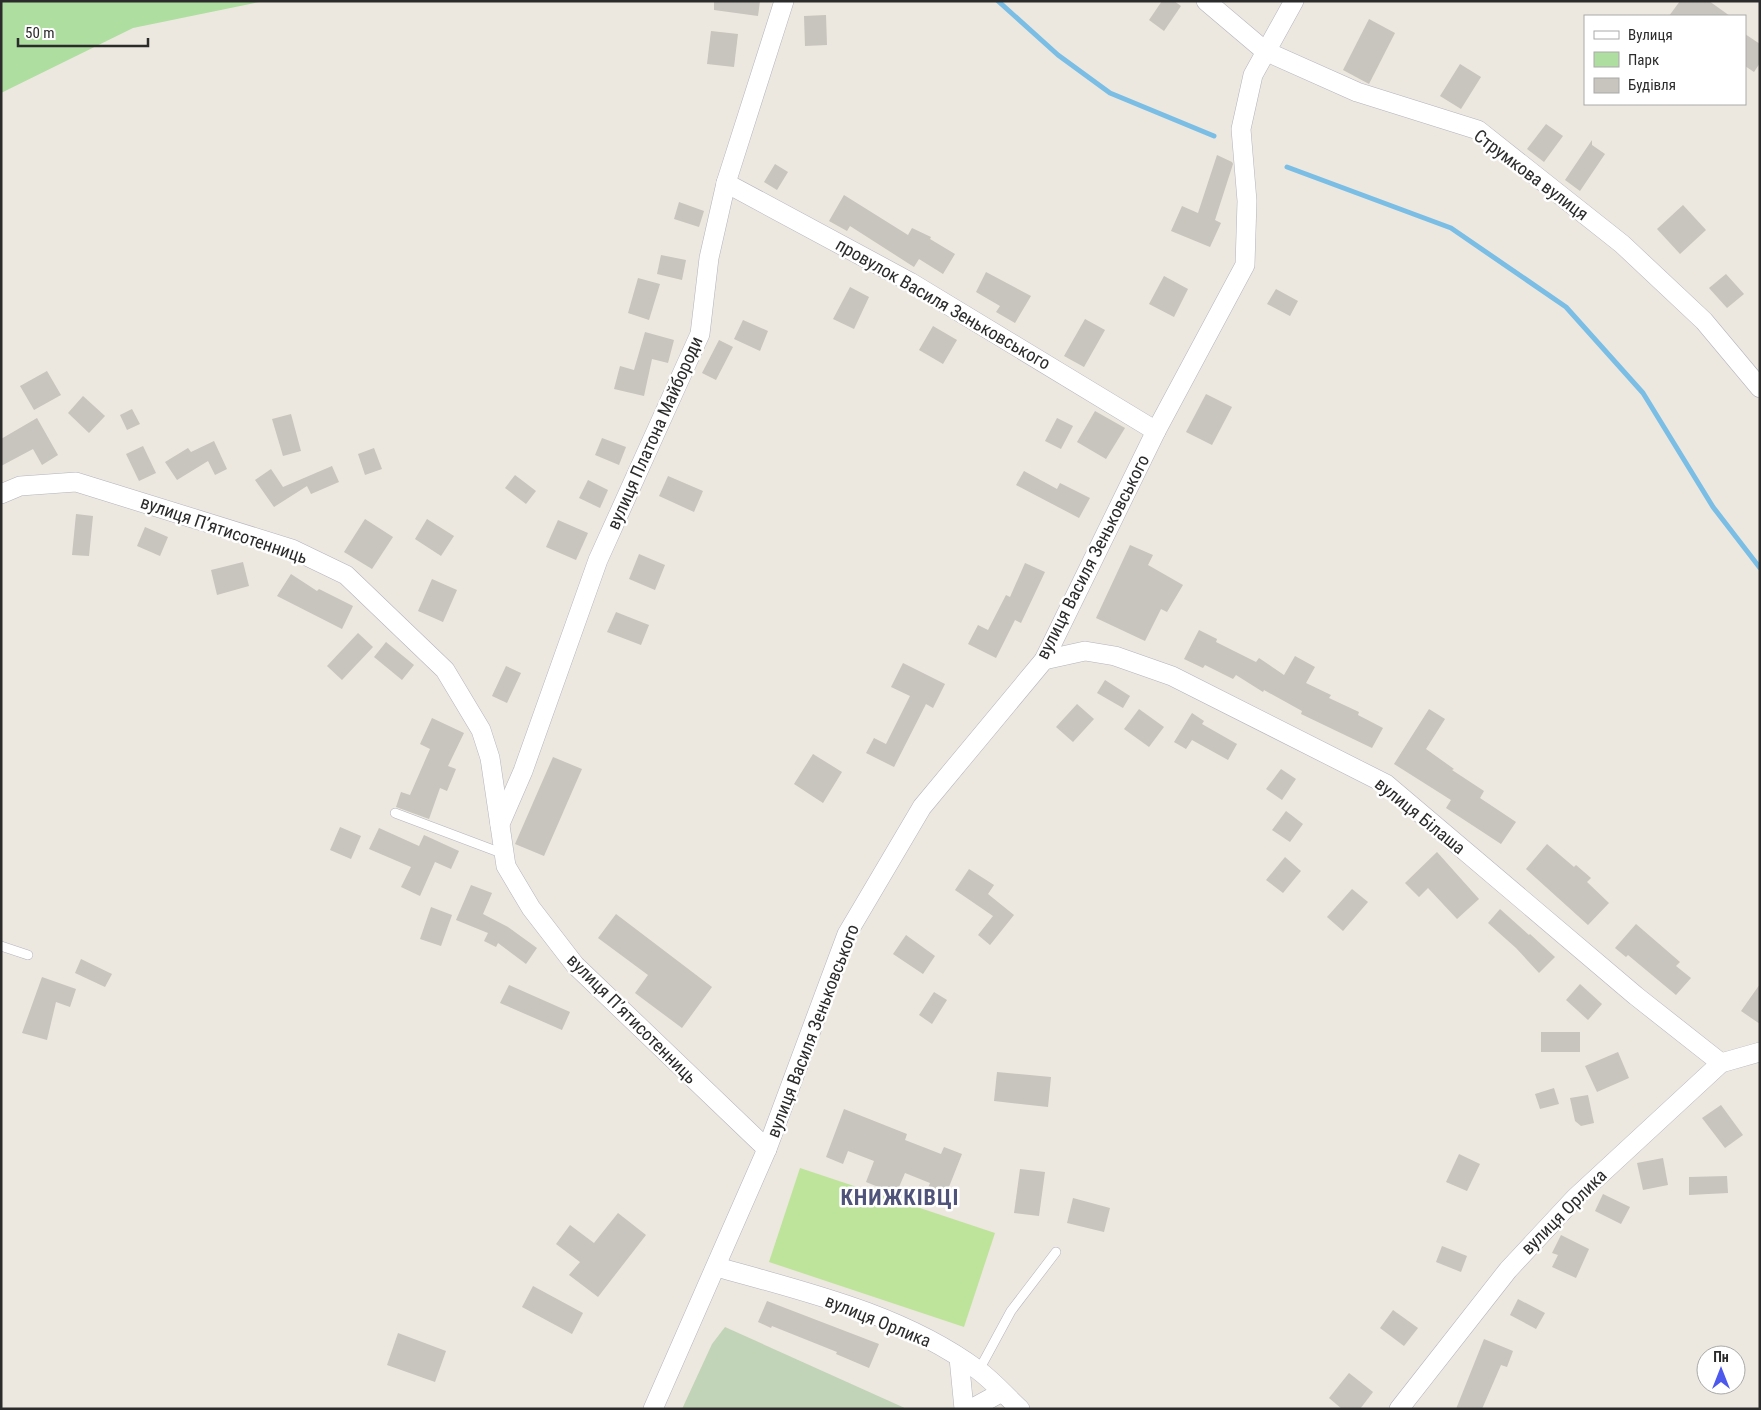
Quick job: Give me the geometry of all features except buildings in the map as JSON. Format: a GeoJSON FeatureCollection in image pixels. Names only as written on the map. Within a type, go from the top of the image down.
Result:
{"type":"FeatureCollection","features":[{"type":"Feature","properties":{"kind":"street","name":"вулиця Платона Майбороди"},"geometry":{"type":"LineString","coordinates":[[499,825],[523,771],[598,560],[700,334],[709,258],[726,183],[784,1]]}},
{"type":"Feature","properties":{"kind":"street","name":"Струмкова вулиця"},"geometry":{"type":"LineString","coordinates":[[1206,1],[1266,51],[1357,92],[1478,130],[1622,244],[1704,321],[1760,388]]}},
{"type":"Feature","properties":{"kind":"street","name":"вулиця Василя Зеньковського"},"geometry":{"type":"LineString","coordinates":[[654,1409],[767,1150],[847,934],[922,807],[1044,660],[1156,431],[1245,265],[1247,201],[1241,129],[1253,75],[1294,1]]}},
{"type":"Feature","properties":{"kind":"street","name":"провулок Василя Зеньковського"},"geometry":{"type":"LineString","coordinates":[[726,183],[902,278],[1156,431]]}},
{"type":"Feature","properties":{"kind":"street","name":"вулиця Пʼятисотенниць"},"geometry":{"type":"LineString","coordinates":[[1,494],[20,486],[76,482],[292,549],[346,575],[445,670],[482,730],[490,758],[506,866],[531,908],[575,965],[767,1150]]}},
{"type":"Feature","properties":{"kind":"street","name":"вулиця Білаша"},"geometry":{"type":"LineString","coordinates":[[1044,660],[1085,651],[1115,656],[1140,664],[1172,676],[1236,707],[1386,784],[1636,996],[1721,1063]]}},
{"type":"Feature","properties":{"kind":"street","name":"вулиця Орлика"},"geometry":{"type":"LineString","coordinates":[[1399,1409],[1508,1270],[1575,1198],[1721,1063],[1760,1052]]}},
{"type":"Feature","properties":{"kind":"street","name":"вулиця Орлика"},"geometry":{"type":"LineString","coordinates":[[717,1267],[804,1292],[873,1315],[929,1340],[978,1370],[1020,1409]]}},
{"type":"Feature","properties":{"kind":"street"},"geometry":{"type":"LineString","coordinates":[[959,1358],[964,1409]]}},
{"type":"Feature","properties":{"kind":"street"},"geometry":{"type":"LineString","coordinates":[[971,1409],[1002,1392]]}},
{"type":"Feature","properties":{"kind":"lane"},"geometry":{"type":"LineString","coordinates":[[395,813],[504,854]]}},
{"type":"Feature","properties":{"kind":"lane"},"geometry":{"type":"LineString","coordinates":[[1,946],[28,955]]}},
{"type":"Feature","properties":{"kind":"lane"},"geometry":{"type":"LineString","coordinates":[[978,1370],[1011,1311],[1056,1252]]}},
{"type":"Feature","properties":{"kind":"green space"},"geometry":{"type":"Polygon","coordinates":[[[1,1],[264,1],[133,28],[1,93],[1,1]]]}},
{"type":"Feature","properties":{"kind":"green space"},"geometry":{"type":"Polygon","coordinates":[[[800,1168],[995,1233],[964,1327],[769,1262],[800,1168]]]}},
{"type":"Feature","properties":{"kind":"green space"},"geometry":{"type":"Polygon","coordinates":[[[725,1327],[907,1409],[682,1409],[712,1344],[725,1327]]]}},
{"type":"Feature","properties":{"kind":"waterway"},"geometry":{"type":"LineString","coordinates":[[998,1],[1058,55],[1110,93],[1214,136]]}},
{"type":"Feature","properties":{"kind":"waterway"},"geometry":{"type":"LineString","coordinates":[[1287,167],[1451,228],[1566,307],[1643,393],[1713,507],[1760,568]]}},
{"type":"Feature","properties":{"kind":"district","name":"КНИЖКІВЦІ"},"geometry":{"type":"Point","coordinates":[900,1197]}}]}
